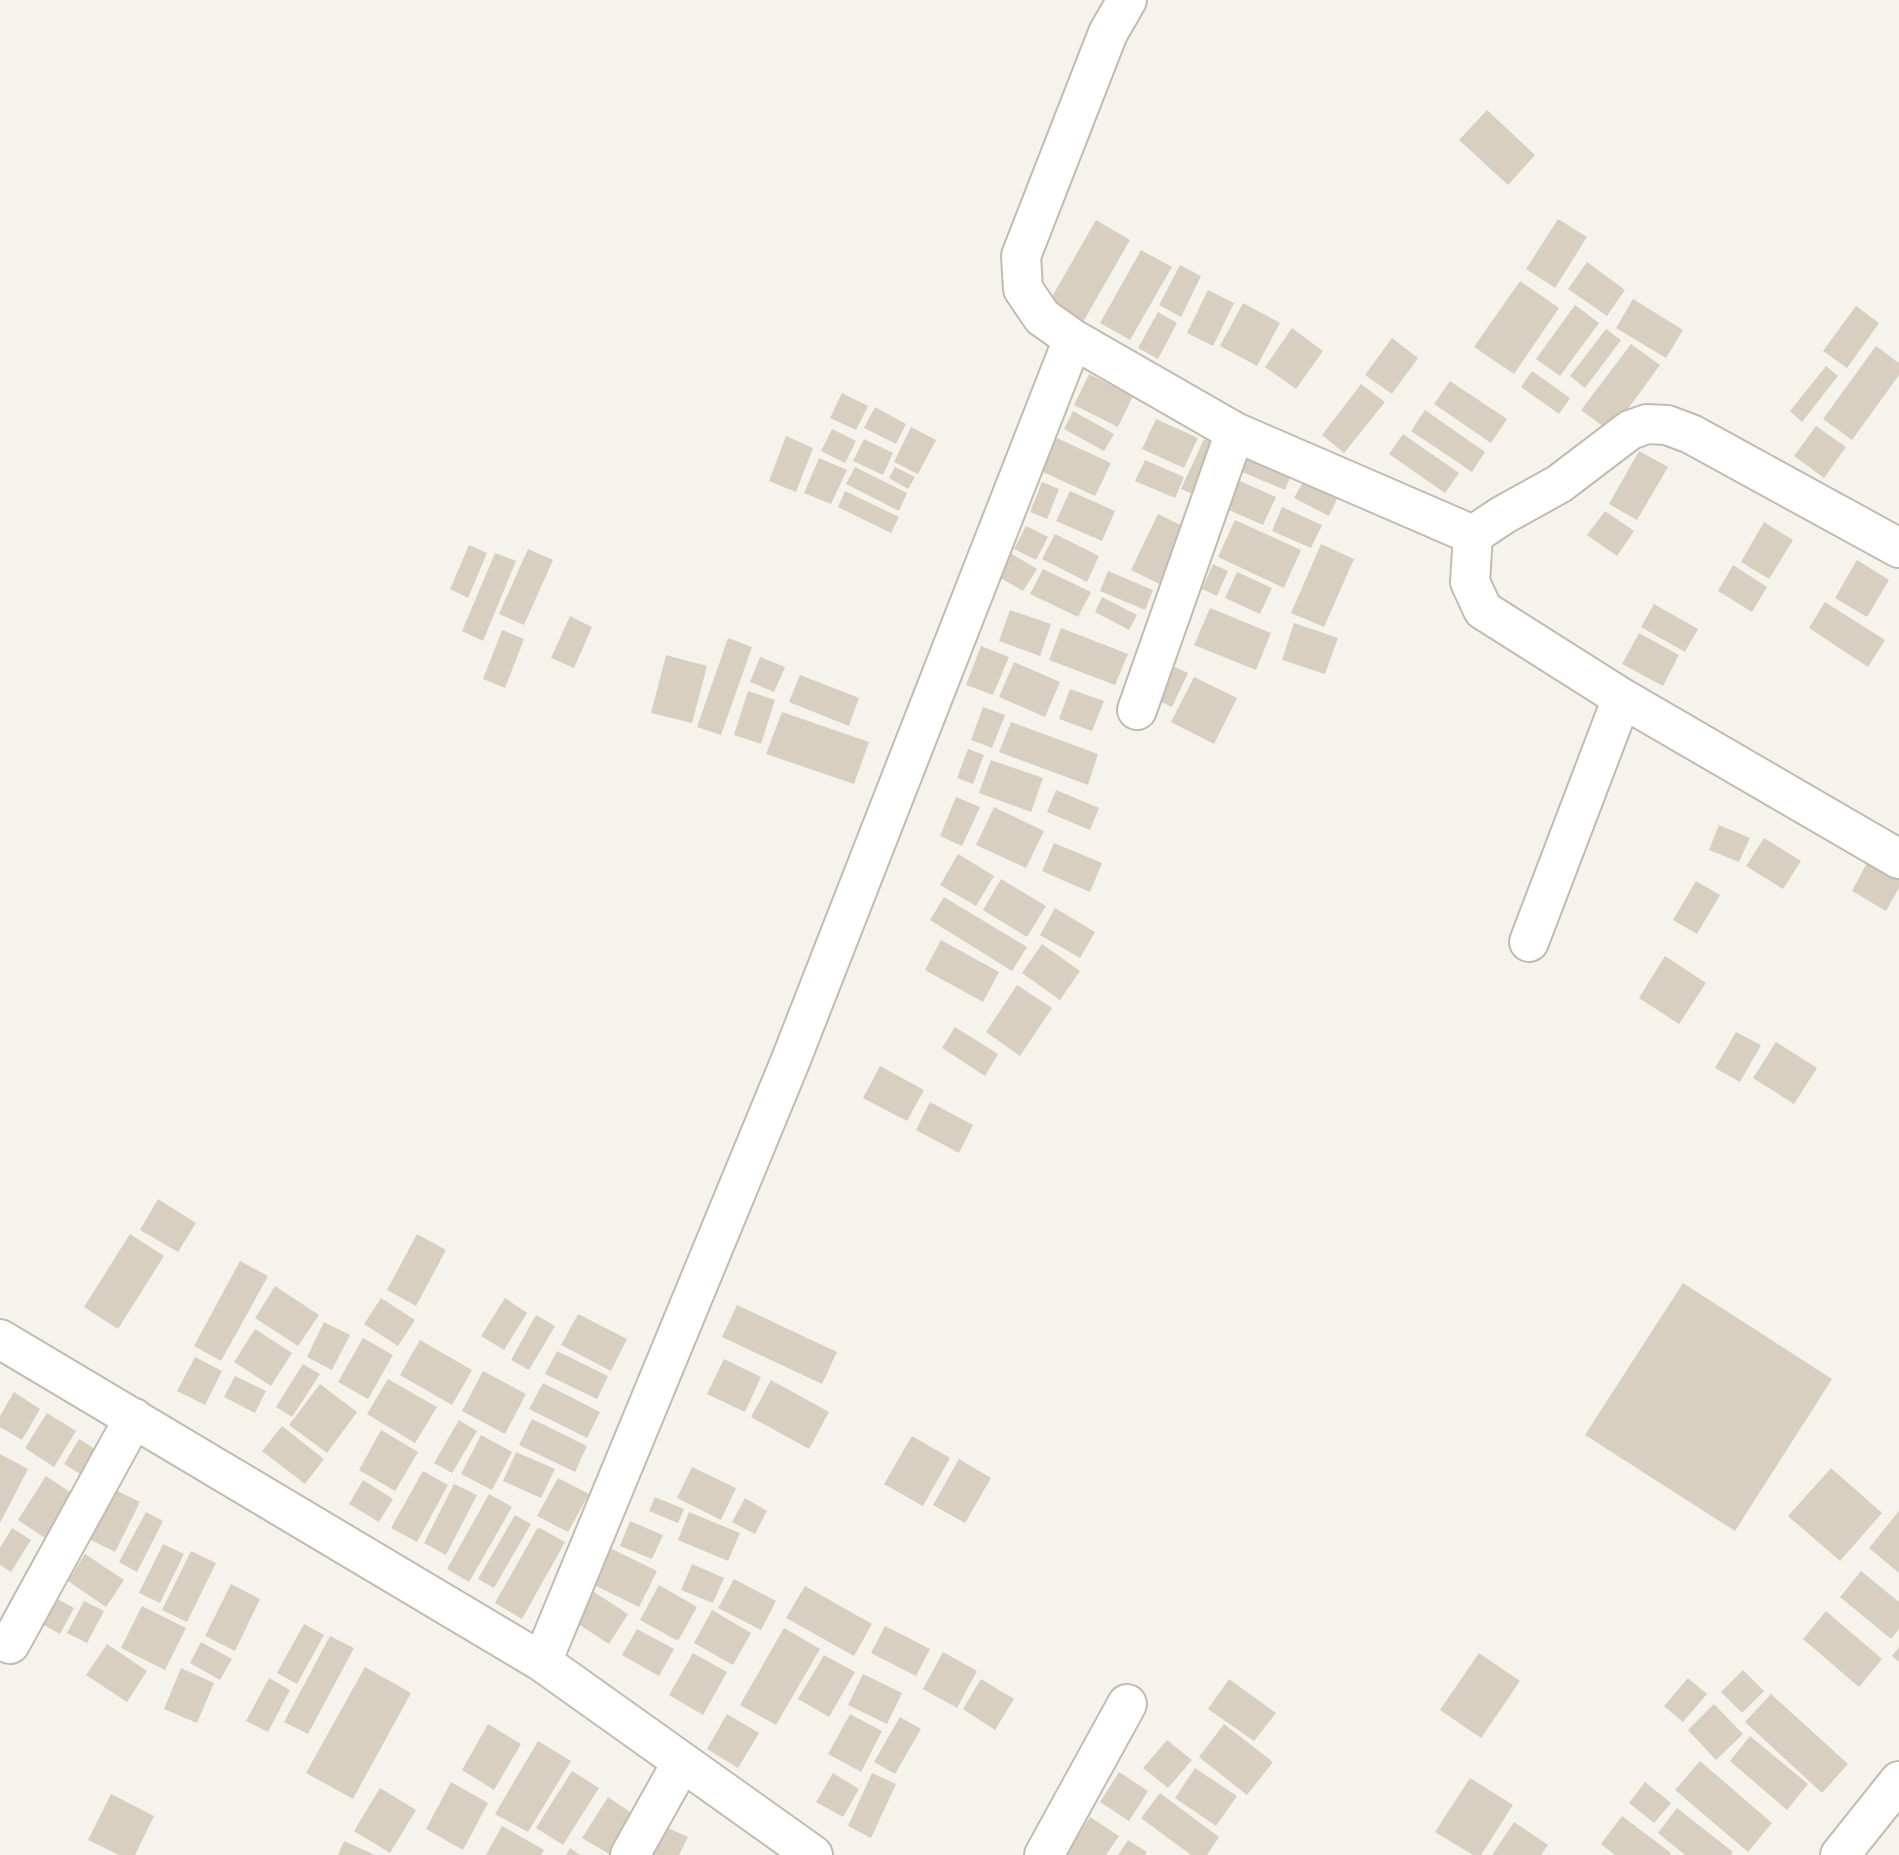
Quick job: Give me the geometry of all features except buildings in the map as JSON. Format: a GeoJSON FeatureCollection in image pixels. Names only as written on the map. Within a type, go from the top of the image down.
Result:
{"type":"FeatureCollection","features":[{"type":"Feature","properties":{"kind":"street"},"geometry":{"type":"LineString","coordinates":[[1127,0],[1108,33],[1021,257],[1023,289],[1042,317],[1073,339],[1236,432],[1473,535]]}},
{"type":"Feature","properties":{"kind":"street"},"geometry":{"type":"LineString","coordinates":[[542,1662],[790,1062],[1073,339]]}},
{"type":"Feature","properties":{"kind":"street"},"geometry":{"type":"LineString","coordinates":[[1473,535],[1559,484],[1630,430],[1647,424],[1667,425],[1691,434],[1899,548]]}},
{"type":"Feature","properties":{"kind":"street"},"geometry":{"type":"LineString","coordinates":[[1137,710],[1236,432]]}},
{"type":"Feature","properties":{"kind":"street"},"geometry":{"type":"LineString","coordinates":[[1473,535],[1471,582],[1483,610],[1622,698],[1899,859]]}},
{"type":"Feature","properties":{"kind":"street"},"geometry":{"type":"LineString","coordinates":[[1529,942],[1622,698]]}},
{"type":"Feature","properties":{"kind":"street"},"geometry":{"type":"LineString","coordinates":[[0,1339],[542,1662],[813,1855]]}},
{"type":"Feature","properties":{"kind":"street"},"geometry":{"type":"LineString","coordinates":[[10,1644],[134,1418]]}},
{"type":"Feature","properties":{"kind":"street"},"geometry":{"type":"LineString","coordinates":[[1044,1855],[1127,1704]]}},
{"type":"Feature","properties":{"kind":"street"},"geometry":{"type":"LineString","coordinates":[[629,1855],[682,1762]]}},
{"type":"Feature","properties":{"kind":"street"},"geometry":{"type":"LineString","coordinates":[[1840,1855],[1899,1781]]}}]}
